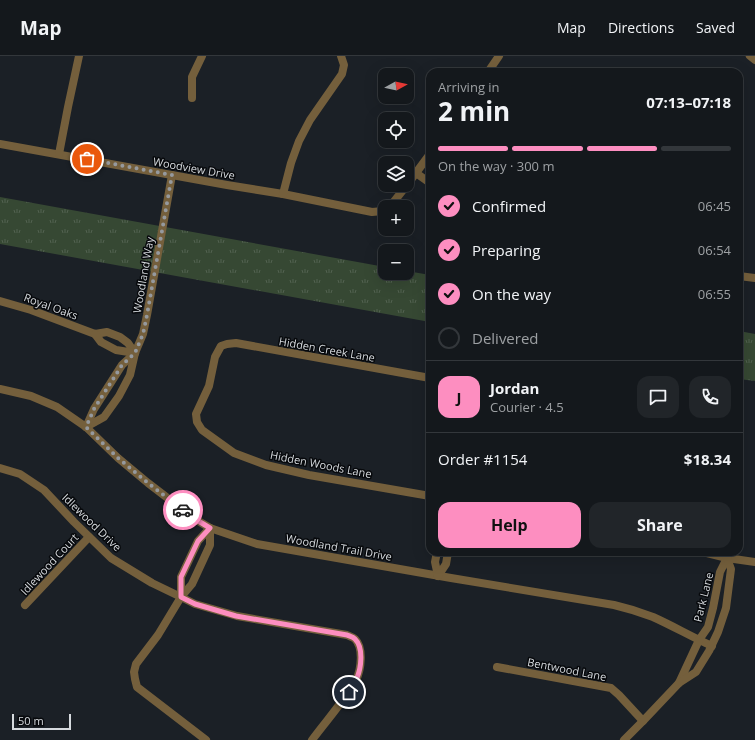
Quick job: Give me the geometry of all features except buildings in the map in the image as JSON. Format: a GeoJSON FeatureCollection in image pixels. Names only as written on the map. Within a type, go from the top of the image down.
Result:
{"type":"FeatureCollection","features":[{"type":"Feature","properties":{"kind":"street"},"geometry":{"type":"LineString","coordinates":[[59,154],[79,56]]}},
{"type":"Feature","properties":{"kind":"street"},"geometry":{"type":"LineString","coordinates":[[192,98],[192,77],[202,56]]}},
{"type":"Feature","properties":{"kind":"street"},"geometry":{"type":"LineString","coordinates":[[283,194],[291,163],[299,141],[310,120],[342,74],[344,65],[341,56]]}},
{"type":"Feature","properties":{"kind":"street"},"geometry":{"type":"LineString","coordinates":[[491,68],[499,56]]}},
{"type":"Feature","properties":{"kind":"street"},"geometry":{"type":"LineString","coordinates":[[750,56],[755,60]]}},
{"type":"Feature","properties":{"kind":"street","name":"Woodview Drive"},"geometry":{"type":"LineString","coordinates":[[0,144],[283,194],[372,212],[378,211]]}},
{"type":"Feature","properties":{"kind":"street"},"geometry":{"type":"LineString","coordinates":[[414,176],[426,159]]}},
{"type":"Feature","properties":{"kind":"street"},"geometry":{"type":"LineString","coordinates":[[416,173],[426,179]]}},
{"type":"Feature","properties":{"kind":"street","name":"Woodland Way"},"geometry":{"type":"LineString","coordinates":[[86,427],[104,417],[119,396],[130,375],[135,353],[143,334],[147,315],[172,175]]}},
{"type":"Feature","properties":{"kind":"street"},"geometry":{"type":"LineString","coordinates":[[395,200],[401,192]]}},
{"type":"Feature","properties":{"kind":"street"},"geometry":{"type":"LineString","coordinates":[[743,276],[755,278]]}},
{"type":"Feature","properties":{"kind":"street","name":"Royal Oaks"},"geometry":{"type":"LineString","coordinates":[[0,301],[31,310],[95,334],[107,332],[120,337],[128,343],[135,353]]}},
{"type":"Feature","properties":{"kind":"street","name":"Royal Oaks"},"geometry":{"type":"LineString","coordinates":[[95,334],[100,342],[116,350],[135,353]]}},
{"type":"Feature","properties":{"kind":"street","name":"Hidden Creek Lane"},"geometry":{"type":"LineString","coordinates":[[197,422],[196,414],[209,386],[216,357],[221,346],[227,344],[236,343],[426,377]]}},
{"type":"Feature","properties":{"kind":"street","name":"Woodland Way"},"geometry":{"type":"LineString","coordinates":[[86,427],[94,409],[122,365],[135,353]]}},
{"type":"Feature","properties":{"kind":"street","name":"Woodland Trail Drive"},"geometry":{"type":"LineString","coordinates":[[0,389],[30,396],[58,407],[86,427],[118,458],[148,483],[195,519],[210,528],[257,544],[614,605],[631,609],[651,617],[712,646]]}},
{"type":"Feature","properties":{"kind":"street","name":"Hidden Woods Lane"},"geometry":{"type":"LineString","coordinates":[[197,422],[202,430],[234,453],[266,465],[309,475],[426,495]]}},
{"type":"Feature","properties":{"kind":"street","name":"Idlewood Drive"},"geometry":{"type":"LineString","coordinates":[[0,468],[20,474],[44,490],[74,522],[112,558],[152,583],[195,604],[236,616],[347,635],[355,638],[360,647],[361,654],[357,678],[349,692],[312,740]]}},
{"type":"Feature","properties":{"kind":"street"},"geometry":{"type":"LineString","coordinates":[[181,597],[181,577],[198,541],[210,528]]}},
{"type":"Feature","properties":{"kind":"street"},"geometry":{"type":"LineString","coordinates":[[206,740],[137,687],[134,672],[136,664],[158,635],[181,597],[192,584],[210,545],[210,528]]}},
{"type":"Feature","properties":{"kind":"street","name":"Idlewood Court"},"geometry":{"type":"LineString","coordinates":[[26,605],[89,537]]}},
{"type":"Feature","properties":{"kind":"street"},"geometry":{"type":"LineString","coordinates":[[436,556],[435,562],[438,576]]}},
{"type":"Feature","properties":{"kind":"street"},"geometry":{"type":"LineString","coordinates":[[438,576],[446,564],[447,556]]}},
{"type":"Feature","properties":{"kind":"street"},"geometry":{"type":"LineString","coordinates":[[719,556],[755,562]]}},
{"type":"Feature","properties":{"kind":"street","name":"Park Lane"},"geometry":{"type":"LineString","coordinates":[[679,683],[699,640],[708,627],[720,572],[727,558]]}},
{"type":"Feature","properties":{"kind":"street","name":"Park Lane"},"geometry":{"type":"LineString","coordinates":[[624,740],[679,683],[696,672],[712,646],[726,608],[731,569],[727,558]]}},
{"type":"Feature","properties":{"kind":"street","name":"Bentwood Lane"},"geometry":{"type":"LineString","coordinates":[[497,667],[611,688],[643,721]]}},
{"type":"Feature","properties":{"kind":"green space"},"geometry":{"type":"Polygon","coordinates":[[[0,197],[378,266],[378,280],[414,280],[414,272],[426,274],[426,321],[0,244],[0,197]]]}},
{"type":"Feature","properties":{"kind":"green space"},"geometry":{"type":"Polygon","coordinates":[[[743,332],[755,334],[755,381],[743,380],[743,332]]]}},
{"type":"Feature","properties":{"kind":"way so far"},"geometry":{"type":"LineString","coordinates":[[87,159],[172,175],[143,334],[135,353],[122,365],[94,409],[86,427],[118,458],[183,510]]}},
{"type":"Feature","properties":{"kind":"route"},"geometry":{"type":"LineString","coordinates":[[183,510],[210,528],[198,541],[181,577],[181,597],[195,604],[236,616],[347,635],[355,638],[360,647],[360,664],[357,678],[349,692]]}}]}
